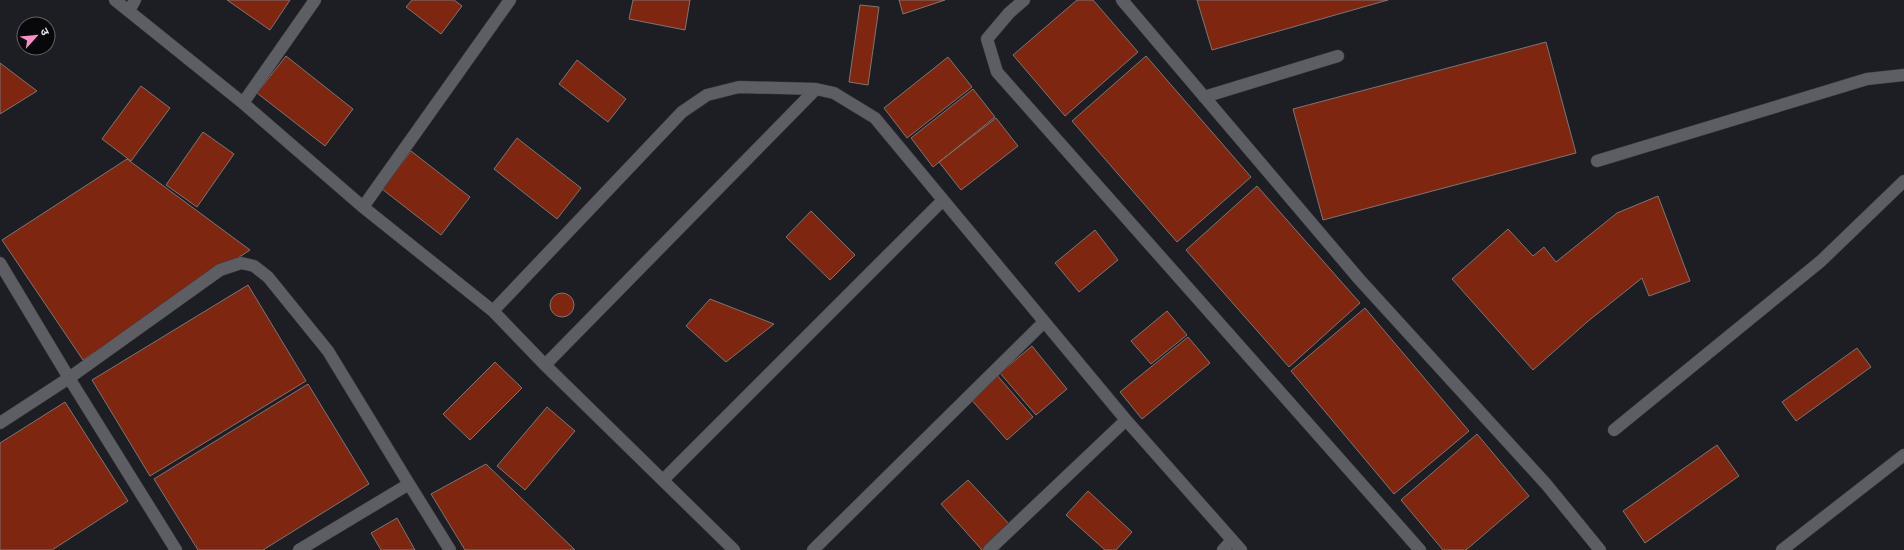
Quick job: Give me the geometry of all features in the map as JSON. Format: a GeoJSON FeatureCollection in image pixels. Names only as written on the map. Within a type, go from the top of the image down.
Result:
{"type":"FeatureCollection","features":[{"type":"Feature","properties":{"kind":"street"},"geometry":{"type":"LineString","coordinates":[[115,0],[132,5],[363,207],[493,311],[545,365],[734,550]]}},
{"type":"Feature","properties":{"kind":"street"},"geometry":{"type":"LineString","coordinates":[[243,103],[315,0]]}},
{"type":"Feature","properties":{"kind":"street"},"geometry":{"type":"LineString","coordinates":[[363,207],[510,0]]}},
{"type":"Feature","properties":{"kind":"street"},"geometry":{"type":"LineString","coordinates":[[1024,0],[1009,12],[987,39],[997,72],[1420,550]]}},
{"type":"Feature","properties":{"kind":"street"},"geometry":{"type":"LineString","coordinates":[[1122,0],[1359,280],[1546,484],[1600,550]]}},
{"type":"Feature","properties":{"kind":"street"},"geometry":{"type":"LineString","coordinates":[[1204,97],[1338,56]]}},
{"type":"Feature","properties":{"kind":"street"},"geometry":{"type":"LineString","coordinates":[[1597,161],[1867,79],[1904,75]]}},
{"type":"Feature","properties":{"kind":"street"},"geometry":{"type":"LineString","coordinates":[[493,311],[682,112],[707,95],[739,87],[816,89],[834,93],[875,118],[1126,420],[1241,550]]}},
{"type":"Feature","properties":{"kind":"street"},"geometry":{"type":"LineString","coordinates":[[545,365],[816,89]]}},
{"type":"Feature","properties":{"kind":"street"},"geometry":{"type":"LineString","coordinates":[[1614,430],[1821,261],[1904,181]]}},
{"type":"Feature","properties":{"kind":"street"},"geometry":{"type":"LineString","coordinates":[[663,480],[943,200]]}},
{"type":"Feature","properties":{"kind":"street"},"geometry":{"type":"LineString","coordinates":[[0,263],[69,378],[176,550]]}},
{"type":"Feature","properties":{"kind":"street"},"geometry":{"type":"LineString","coordinates":[[0,423],[69,378],[220,270],[242,263],[254,266],[268,277],[328,351],[450,550]]}},
{"type":"Feature","properties":{"kind":"street"},"geometry":{"type":"LineString","coordinates":[[813,550],[1044,322]]}},
{"type":"Feature","properties":{"kind":"street"},"geometry":{"type":"LineString","coordinates":[[989,550],[1126,420]]}},
{"type":"Feature","properties":{"kind":"street"},"geometry":{"type":"LineString","coordinates":[[1782,550],[1904,455]]}},
{"type":"Feature","properties":{"kind":"street"},"geometry":{"type":"LineString","coordinates":[[299,550],[409,484]]}},
{"type":"Feature","properties":{"kind":"street"},"geometry":{"type":"LineString","coordinates":[[1223,550],[1232,540]]}},
{"type":"Feature","properties":{"kind":"building"},"geometry":{"type":"Polygon","coordinates":[[[227,0],[290,0],[270,30],[227,0]]]}},
{"type":"Feature","properties":{"kind":"building"},"geometry":{"type":"Polygon","coordinates":[[[412,0],[454,0],[462,6],[441,34],[406,7],[412,0]]]}},
{"type":"Feature","properties":{"kind":"building"},"geometry":{"type":"Polygon","coordinates":[[[633,0],[690,0],[685,30],[629,19],[633,0]]]}},
{"type":"Feature","properties":{"kind":"building"},"geometry":{"type":"Polygon","coordinates":[[[899,0],[945,0],[903,14],[899,0]]]}},
{"type":"Feature","properties":{"kind":"building"},"geometry":{"type":"Polygon","coordinates":[[[1077,0],[1093,0],[1138,52],[1065,116],[1013,55],[1077,0]]]}},
{"type":"Feature","properties":{"kind":"building"},"geometry":{"type":"Polygon","coordinates":[[[1197,0],[1388,0],[1212,50],[1197,0]]]}},
{"type":"Feature","properties":{"kind":"building"},"geometry":{"type":"Polygon","coordinates":[[[860,5],[879,7],[868,85],[849,82],[860,5]]]}},
{"type":"Feature","properties":{"kind":"building"},"geometry":{"type":"Polygon","coordinates":[[[1546,42],[1576,153],[1323,220],[1293,109],[1546,42]]]}},
{"type":"Feature","properties":{"kind":"building"},"geometry":{"type":"Polygon","coordinates":[[[286,56],[353,109],[325,146],[257,93],[286,56]]]}},
{"type":"Feature","properties":{"kind":"building"},"geometry":{"type":"Polygon","coordinates":[[[1146,56],[1251,177],[1177,242],[1072,121],[1146,56]]]}},
{"type":"Feature","properties":{"kind":"building"},"geometry":{"type":"Polygon","coordinates":[[[948,57],[972,87],[907,138],[884,108],[948,57]]]}},
{"type":"Feature","properties":{"kind":"building"},"geometry":{"type":"Polygon","coordinates":[[[577,60],[626,99],[608,122],[559,84],[577,60]]]}},
{"type":"Feature","properties":{"kind":"building"},"geometry":{"type":"Polygon","coordinates":[[[0,63],[37,91],[0,114],[0,63]]]}},
{"type":"Feature","properties":{"kind":"building"},"geometry":{"type":"Polygon","coordinates":[[[141,86],[170,108],[131,161],[102,139],[141,86]]]}},
{"type":"Feature","properties":{"kind":"building"},"geometry":{"type":"Polygon","coordinates":[[[973,89],[995,117],[933,167],[911,138],[973,89]]]}},
{"type":"Feature","properties":{"kind":"building"},"geometry":{"type":"Polygon","coordinates":[[[996,118],[1018,146],[961,190],[939,162],[996,118]]]}},
{"type":"Feature","properties":{"kind":"building"},"geometry":{"type":"Polygon","coordinates":[[[203,132],[234,154],[197,207],[166,185],[203,132]]]}},
{"type":"Feature","properties":{"kind":"building"},"geometry":{"type":"Polygon","coordinates":[[[517,138],[581,188],[557,219],[494,169],[517,138]]]}},
{"type":"Feature","properties":{"kind":"building"},"geometry":{"type":"Polygon","coordinates":[[[411,151],[470,197],[441,235],[382,189],[411,151]]]}},
{"type":"Feature","properties":{"kind":"building"},"geometry":{"type":"Polygon","coordinates":[[[127,159],[250,250],[83,360],[2,240],[127,159]]]}},
{"type":"Feature","properties":{"kind":"building"},"geometry":{"type":"Polygon","coordinates":[[[1257,186],[1360,303],[1289,367],[1186,250],[1257,186]]]}},
{"type":"Feature","properties":{"kind":"building"},"geometry":{"type":"Polygon","coordinates":[[[1658,196],[1690,281],[1649,296],[1642,278],[1587,322],[1533,370],[1452,279],[1508,229],[1533,256],[1544,247],[1556,262],[1617,213],[1658,196]]]}},
{"type":"Feature","properties":{"kind":"building"},"geometry":{"type":"Polygon","coordinates":[[[811,211],[855,255],[830,280],[786,237],[811,211]]]}},
{"type":"Feature","properties":{"kind":"building"},"geometry":{"type":"Polygon","coordinates":[[[1095,230],[1118,260],[1079,292],[1055,263],[1095,230]]]}},
{"type":"Feature","properties":{"kind":"building"},"geometry":{"type":"Polygon","coordinates":[[[248,285],[306,381],[150,476],[92,380],[248,285]]]}},
{"type":"Feature","properties":{"kind":"building"},"geometry":{"type":"Polygon","coordinates":[[[557,293],[567,293],[574,300],[574,310],[567,317],[557,317],[550,310],[550,300],[557,293]]]}},
{"type":"Feature","properties":{"kind":"building"},"geometry":{"type":"Polygon","coordinates":[[[710,299],[774,324],[726,362],[686,326],[710,299]]]}},
{"type":"Feature","properties":{"kind":"building"},"geometry":{"type":"Polygon","coordinates":[[[1365,308],[1469,431],[1394,494],[1291,371],[1365,308]]]}},
{"type":"Feature","properties":{"kind":"building"},"geometry":{"type":"Polygon","coordinates":[[[1167,311],[1187,335],[1151,364],[1131,341],[1167,311]]]}},
{"type":"Feature","properties":{"kind":"building"},"geometry":{"type":"Polygon","coordinates":[[[1188,337],[1210,363],[1142,419],[1120,392],[1188,337]]]}},
{"type":"Feature","properties":{"kind":"building"},"geometry":{"type":"Polygon","coordinates":[[[1032,346],[1067,389],[1036,415],[1000,373],[1032,346]]]}},
{"type":"Feature","properties":{"kind":"building"},"geometry":{"type":"Polygon","coordinates":[[[1857,348],[1871,367],[1796,421],[1782,402],[1857,348]]]}},
{"type":"Feature","properties":{"kind":"building"},"geometry":{"type":"Polygon","coordinates":[[[495,362],[522,388],[470,440],[443,414],[495,362]]]}},
{"type":"Feature","properties":{"kind":"building"},"geometry":{"type":"Polygon","coordinates":[[[996,374],[1033,417],[1007,440],[969,397],[996,374]]]}},
{"type":"Feature","properties":{"kind":"building"},"geometry":{"type":"Polygon","coordinates":[[[308,384],[369,484],[263,550],[198,550],[154,479],[308,384]]]}},
{"type":"Feature","properties":{"kind":"building"},"geometry":{"type":"Polygon","coordinates":[[[65,402],[128,501],[52,550],[0,550],[0,443],[65,402]]]}},
{"type":"Feature","properties":{"kind":"building"},"geometry":{"type":"Polygon","coordinates":[[[547,407],[575,431],[525,490],[497,466],[547,407]]]}},
{"type":"Feature","properties":{"kind":"building"},"geometry":{"type":"Polygon","coordinates":[[[1477,434],[1529,496],[1466,550],[1443,550],[1401,500],[1477,434]]]}},
{"type":"Feature","properties":{"kind":"building"},"geometry":{"type":"Polygon","coordinates":[[[1717,445],[1739,476],[1645,543],[1623,511],[1717,445]]]}},
{"type":"Feature","properties":{"kind":"building"},"geometry":{"type":"Polygon","coordinates":[[[486,464],[575,550],[465,550],[431,494],[486,464]]]}},
{"type":"Feature","properties":{"kind":"building"},"geometry":{"type":"Polygon","coordinates":[[[968,480],[1011,526],[984,550],[982,550],[941,504],[968,480]]]}},
{"type":"Feature","properties":{"kind":"building"},"geometry":{"type":"Polygon","coordinates":[[[1088,491],[1132,532],[1116,550],[1105,550],[1066,515],[1088,491]]]}},
{"type":"Feature","properties":{"kind":"building"},"geometry":{"type":"Polygon","coordinates":[[[397,518],[415,550],[381,550],[371,533],[397,518]]]}}]}
